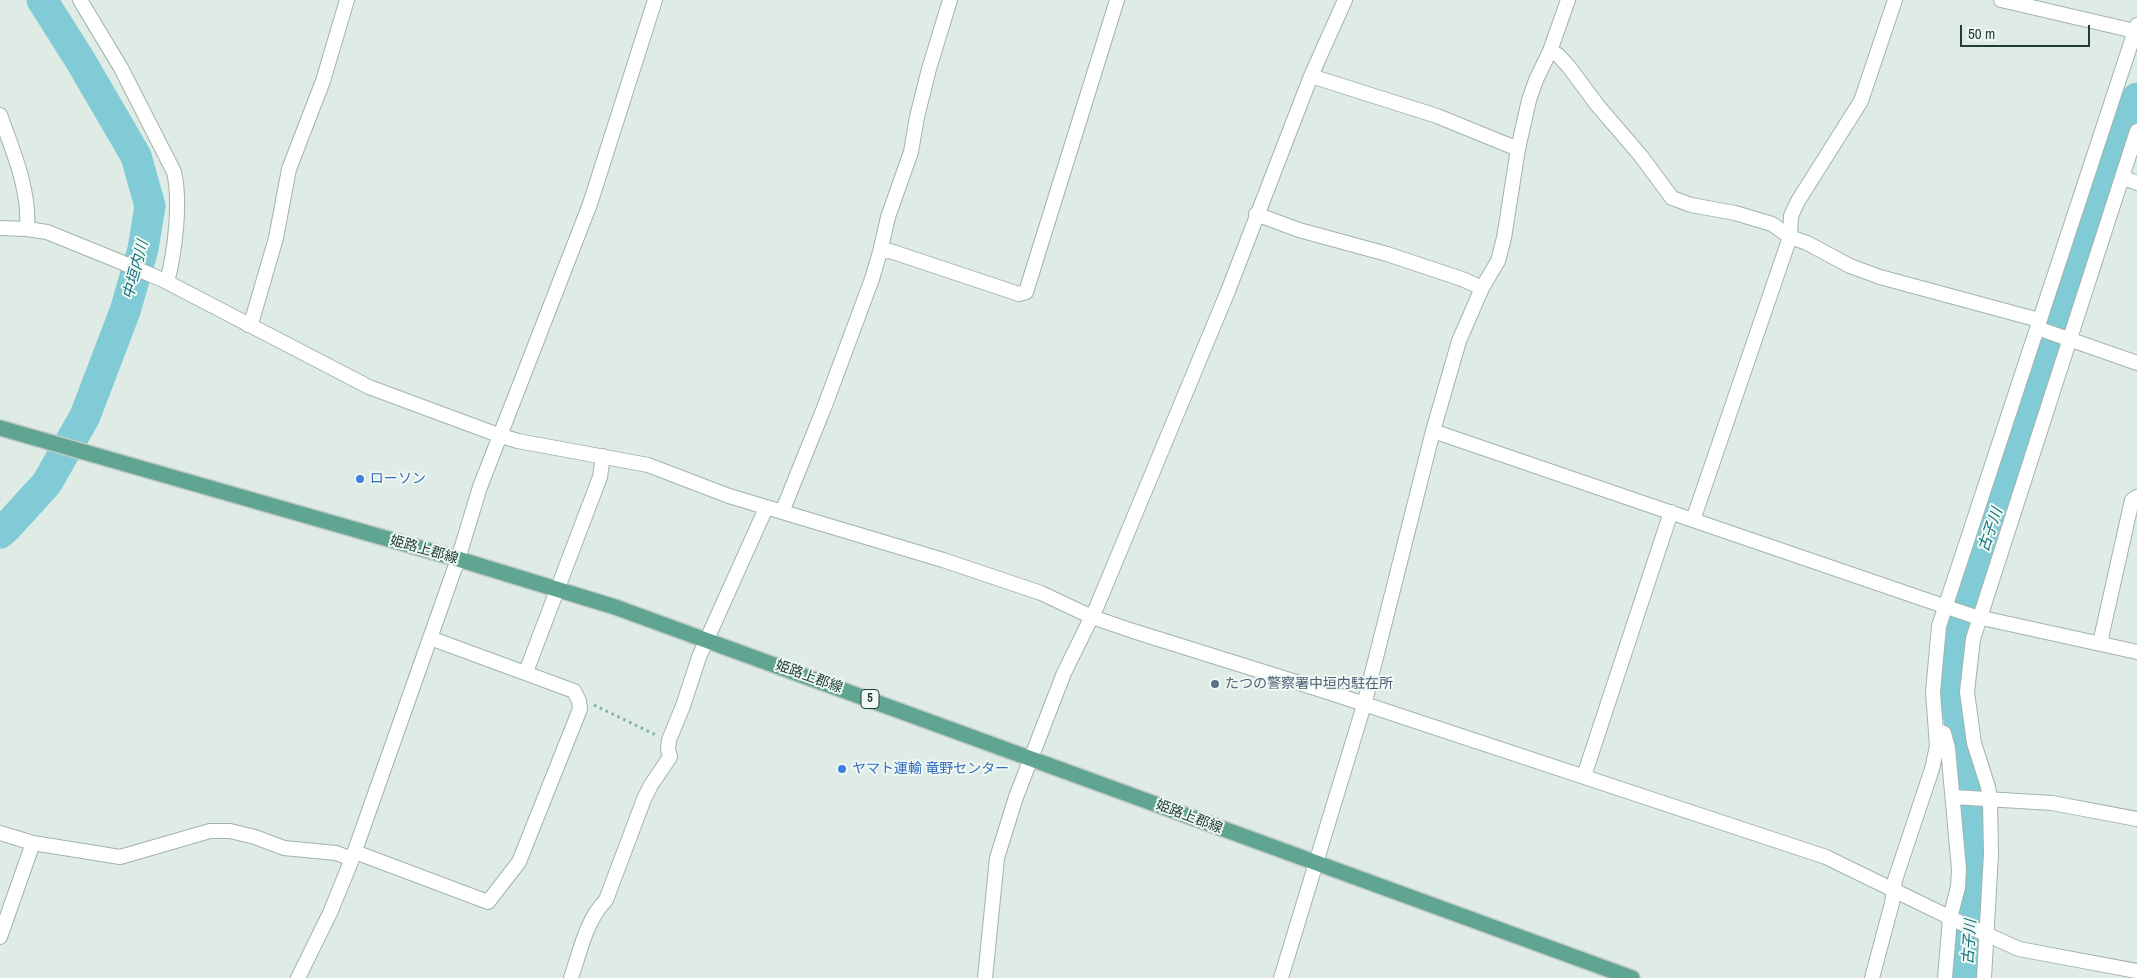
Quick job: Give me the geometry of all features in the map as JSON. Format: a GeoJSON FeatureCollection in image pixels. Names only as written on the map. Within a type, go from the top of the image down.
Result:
{"type":"FeatureCollection","features":[{"type":"Feature","properties":{"kind":"main road","name":"姫路上郡線"},"geometry":{"type":"LineString","coordinates":[[0,428],[34,440],[458,559],[615,607],[1632,978]]}},
{"type":"Feature","properties":{"kind":"street"},"geometry":{"type":"LineString","coordinates":[[80,0],[121,68],[174,172],[177,184],[175,241],[165,281]]}},
{"type":"Feature","properties":{"kind":"street"},"geometry":{"type":"LineString","coordinates":[[248,325],[253,317],[276,238],[290,170],[323,81],[347,0]]}},
{"type":"Feature","properties":{"kind":"street"},"geometry":{"type":"LineString","coordinates":[[298,978],[330,913],[353,855],[458,559],[480,487],[590,204],[655,0]]}},
{"type":"Feature","properties":{"kind":"street"},"geometry":{"type":"LineString","coordinates":[[782,512],[824,408],[880,252],[888,217],[911,152],[917,117],[927,78],[950,0]]}},
{"type":"Feature","properties":{"kind":"street"},"geometry":{"type":"LineString","coordinates":[[880,252],[890,251],[1019,294],[1026,292],[1117,0]]}},
{"type":"Feature","properties":{"kind":"street"},"geometry":{"type":"LineString","coordinates":[[985,978],[997,858],[1016,797],[1064,673],[1092,617],[1228,291],[1256,214],[1311,76],[1344,0]]}},
{"type":"Feature","properties":{"kind":"street"},"geometry":{"type":"LineString","coordinates":[[1281,978],[1364,704],[1433,431],[1459,341],[1482,288],[1498,261],[1504,238],[1518,149],[1536,80],[1550,51],[1568,0]]}},
{"type":"Feature","properties":{"kind":"street"},"geometry":{"type":"LineString","coordinates":[[1693,520],[1790,237],[1791,216],[1798,201],[1861,101],[1895,0]]}},
{"type":"Feature","properties":{"kind":"street"},"geometry":{"type":"LineString","coordinates":[[1872,978],[1894,891],[1895,880],[1932,769],[1937,746],[1934,692],[1938,626],[1948,607],[2135,34],[2126,29],[2001,0]]}},
{"type":"Feature","properties":{"kind":"street"},"geometry":{"type":"LineString","coordinates":[[1550,51],[1558,55],[1569,67],[1598,106],[1642,156],[1672,198],[1691,205],[1735,213],[1772,224],[1790,237],[1807,243],[1850,266],[2040,326],[2066,338],[2137,363]]}},
{"type":"Feature","properties":{"kind":"street"},"geometry":{"type":"LineString","coordinates":[[1311,76],[1437,116],[1518,149]]}},
{"type":"Feature","properties":{"kind":"street"},"geometry":{"type":"LineString","coordinates":[[0,115],[18,166],[28,214],[27,229]]}},
{"type":"Feature","properties":{"kind":"street"},"geometry":{"type":"LineString","coordinates":[[1984,978],[1991,854],[1987,800],[1988,787],[1974,744],[1967,692],[1976,617],[2066,338],[2137,131]]}},
{"type":"Feature","properties":{"kind":"street"},"geometry":{"type":"LineString","coordinates":[[2122,177],[2137,183]]}},
{"type":"Feature","properties":{"kind":"street"},"geometry":{"type":"LineString","coordinates":[[1256,214],[1299,230],[1387,254],[1462,279],[1482,288]]}},
{"type":"Feature","properties":{"kind":"street"},"geometry":{"type":"LineString","coordinates":[[0,228],[47,232],[116,260],[165,281],[369,387],[501,436],[518,441],[648,465],[766,508],[942,560],[1032,590],[1092,617],[1364,704],[1826,857],[1953,920],[2019,950],[2137,971]]}},
{"type":"Feature","properties":{"kind":"street"},"geometry":{"type":"LineString","coordinates":[[1433,431],[1976,617],[2137,652]]}},
{"type":"Feature","properties":{"kind":"street"},"geometry":{"type":"LineString","coordinates":[[526,672],[600,476],[603,456]]}},
{"type":"Feature","properties":{"kind":"street"},"geometry":{"type":"LineString","coordinates":[[2100,644],[2132,500],[2137,497]]}},
{"type":"Feature","properties":{"kind":"street"},"geometry":{"type":"LineString","coordinates":[[571,978],[588,928],[597,908],[606,900],[644,799],[670,757],[668,749],[669,740],[684,706],[707,640],[766,508]]}},
{"type":"Feature","properties":{"kind":"street"},"geometry":{"type":"LineString","coordinates":[[1584,776],[1671,512]]}},
{"type":"Feature","properties":{"kind":"street"},"geometry":{"type":"LineString","coordinates":[[0,833],[33,844],[120,857],[210,831],[230,831],[255,837],[284,848],[353,855],[488,902],[519,862],[580,709],[579,700],[574,691],[430,638]]}},
{"type":"Feature","properties":{"kind":"street"},"geometry":{"type":"LineString","coordinates":[[1936,730],[1944,733],[1948,748],[1956,797],[1959,869],[1945,978]]}},
{"type":"Feature","properties":{"kind":"street"},"geometry":{"type":"LineString","coordinates":[[1956,797],[2052,803],[2137,819]]}},
{"type":"Feature","properties":{"kind":"street"},"geometry":{"type":"LineString","coordinates":[[0,937],[33,844]]}},
{"type":"Feature","properties":{"kind":"path"},"geometry":{"type":"LineString","coordinates":[[579,700],[586,701],[669,740]]}},
{"type":"Feature","properties":{"kind":"waterway","name":"中垣内川"},"geometry":{"type":"LineString","coordinates":[[0,533],[47,483],[85,416],[125,311],[143,249],[150,206],[136,156],[80,60],[42,0]]}},
{"type":"Feature","properties":{"kind":"waterway","name":"古子川"},"geometry":{"type":"LineString","coordinates":[[1967,978],[1975,871],[1974,815],[1951,668],[1959,622],[1975,583],[2137,98]]}},
{"type":"Feature","properties":{"kind":"place","name":"ローソン"},"geometry":{"type":"Point","coordinates":[360,479]}},
{"type":"Feature","properties":{"kind":"place","name":"たつの警察署中垣内駐在所"},"geometry":{"type":"Point","coordinates":[1215,684]}},
{"type":"Feature","properties":{"kind":"place","name":"ヤマト運輸 竜野センター"},"geometry":{"type":"Point","coordinates":[842,769]}}]}
